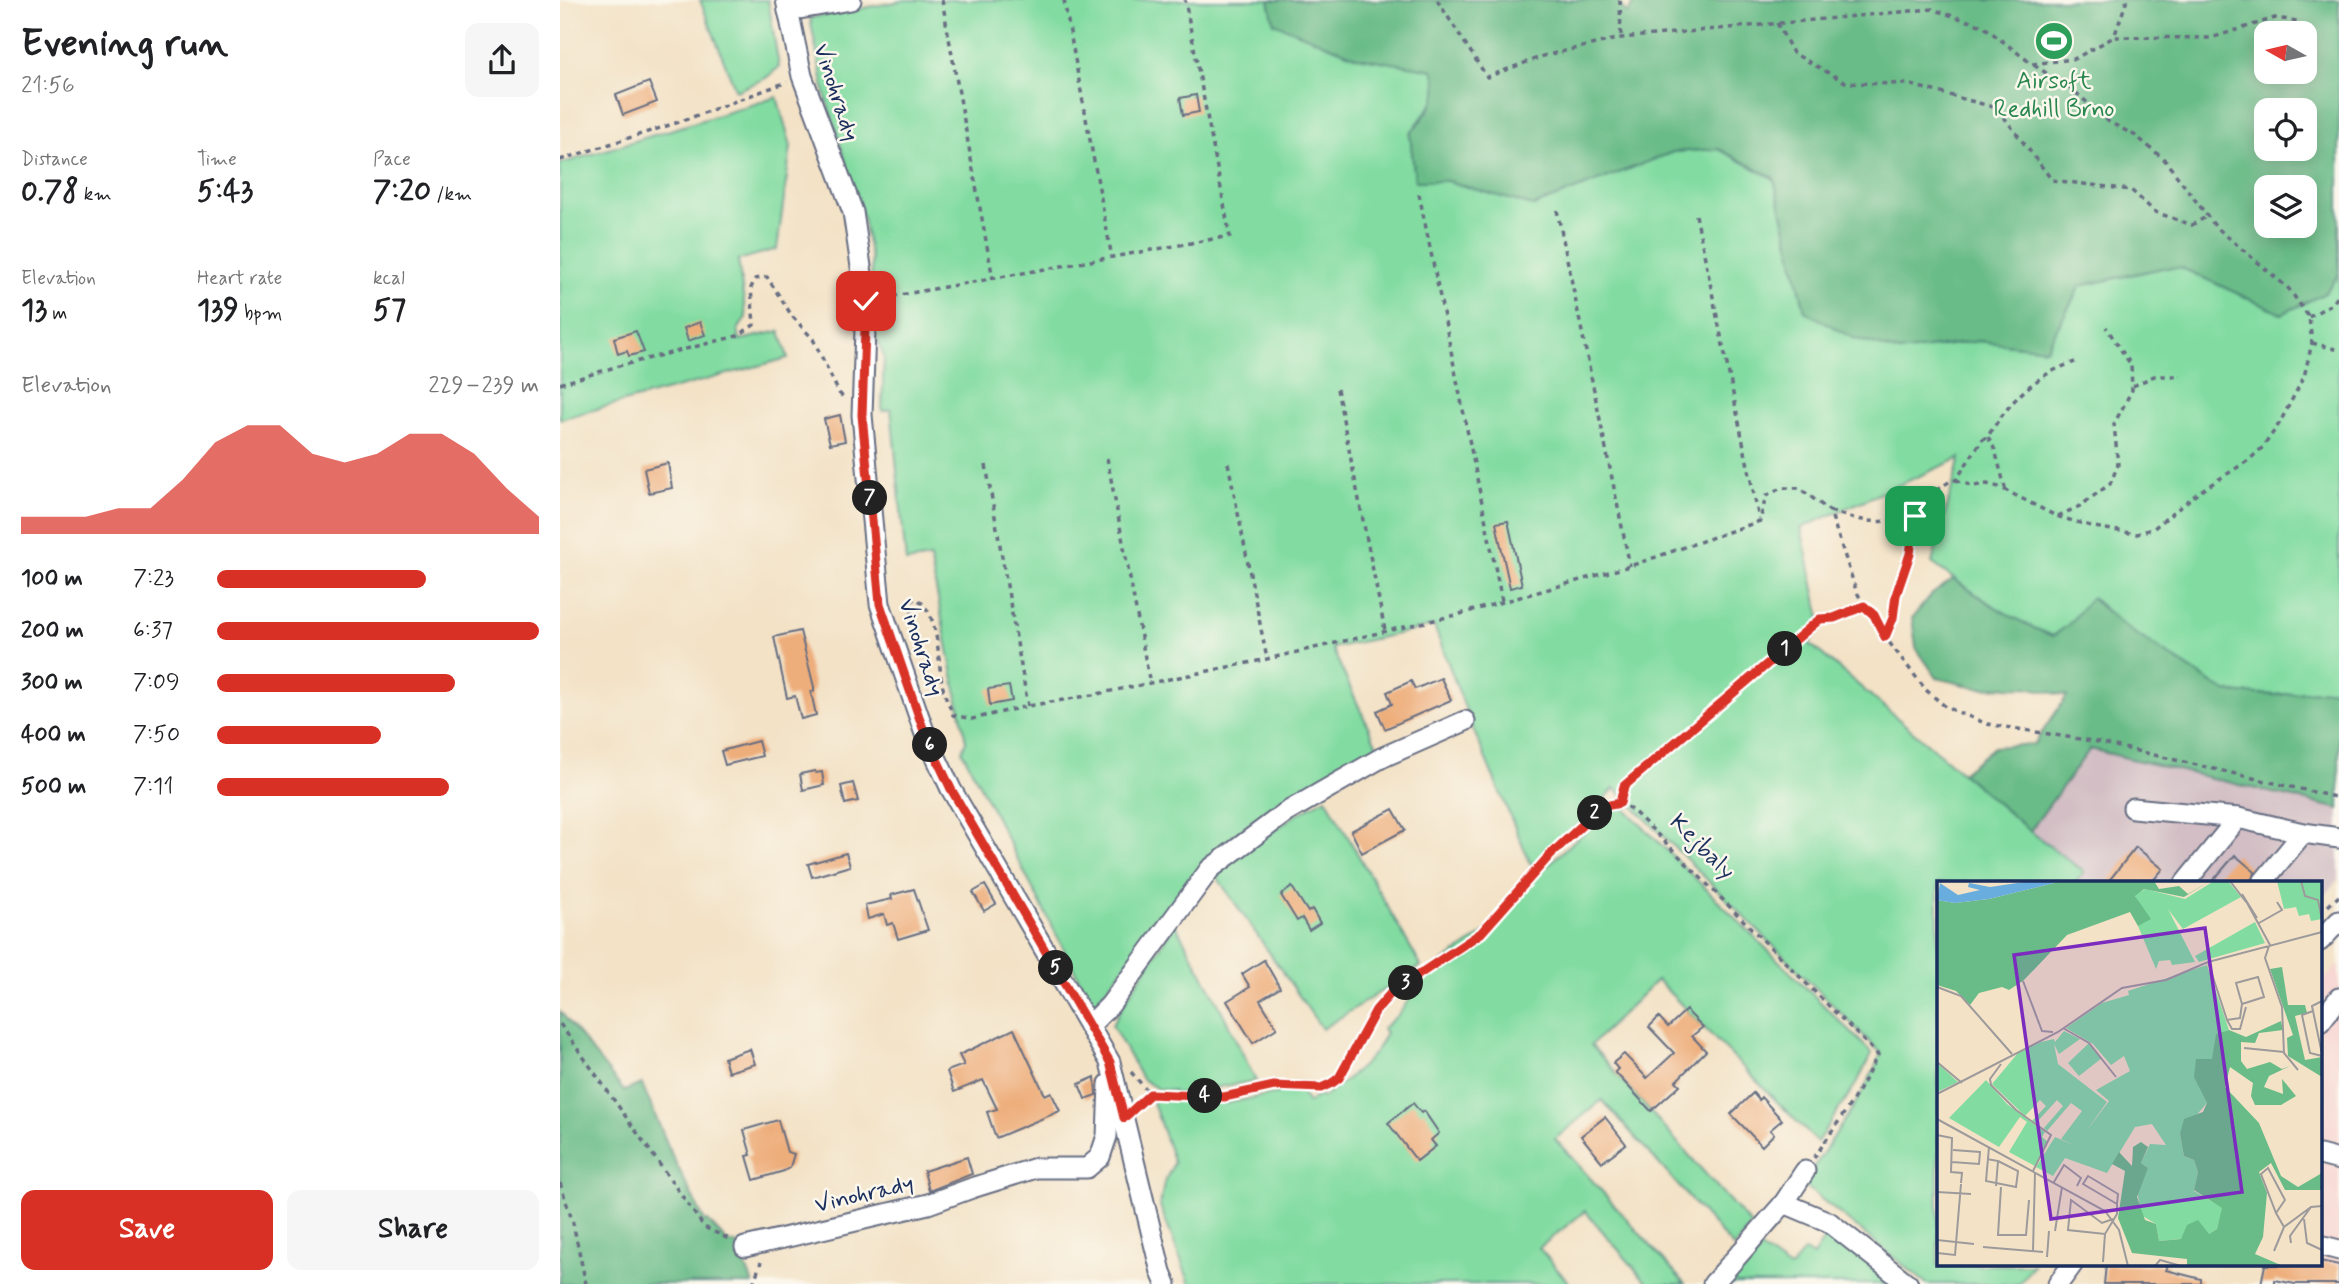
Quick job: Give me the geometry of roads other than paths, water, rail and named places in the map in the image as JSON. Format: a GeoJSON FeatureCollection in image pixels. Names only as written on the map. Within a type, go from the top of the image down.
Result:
{"type":"FeatureCollection","features":[{"type":"Feature","properties":{"kind":"street"},"geometry":{"type":"LineString","coordinates":[[787,5],[851,0]]}},
{"type":"Feature","properties":{"kind":"street","name":"Vinohrady"},"geometry":{"type":"LineString","coordinates":[[787,5],[802,76],[852,212],[866,301],[862,415],[880,604],[925,734],[951,789],[1110,1062],[1166,1284]]}},
{"type":"Feature","properties":{"kind":"street"},"geometry":{"type":"LineString","coordinates":[[1089,1026],[1110,1004],[1210,869],[1285,813],[1381,758],[1465,721]]}},
{"type":"Feature","properties":{"kind":"street"},"geometry":{"type":"LineString","coordinates":[[2133,808],[2238,818],[2339,838]]}},
{"type":"Feature","properties":{"kind":"street"},"geometry":{"type":"LineString","coordinates":[[2187,881],[2238,818]]}},
{"type":"Feature","properties":{"kind":"street"},"geometry":{"type":"LineString","coordinates":[[2264,881],[2303,833]]}},
{"type":"Feature","properties":{"kind":"street"},"geometry":{"type":"LineString","coordinates":[[2322,939],[2339,921]]}},
{"type":"Feature","properties":{"kind":"street"},"geometry":{"type":"LineString","coordinates":[[2322,1019],[2339,998]]}},
{"type":"Feature","properties":{"kind":"street","name":"Vinohrady"},"geometry":{"type":"LineString","coordinates":[[745,1247],[928,1204],[1036,1168],[1087,1168],[1100,1157],[1107,1136],[1110,1062]]}},
{"type":"Feature","properties":{"kind":"street"},"geometry":{"type":"LineString","coordinates":[[1713,1284],[1784,1203],[1805,1171]]}},
{"type":"Feature","properties":{"kind":"street"},"geometry":{"type":"LineString","coordinates":[[1784,1203],[1829,1222],[1908,1284]]}},
{"type":"Feature","properties":{"kind":"street"},"geometry":{"type":"LineString","coordinates":[[2058,1284],[2071,1266]]}},
{"type":"Feature","properties":{"kind":"place","name":"Airsoft Redhill Brno"},"geometry":{"type":"Point","coordinates":[2054,41]}}]}
